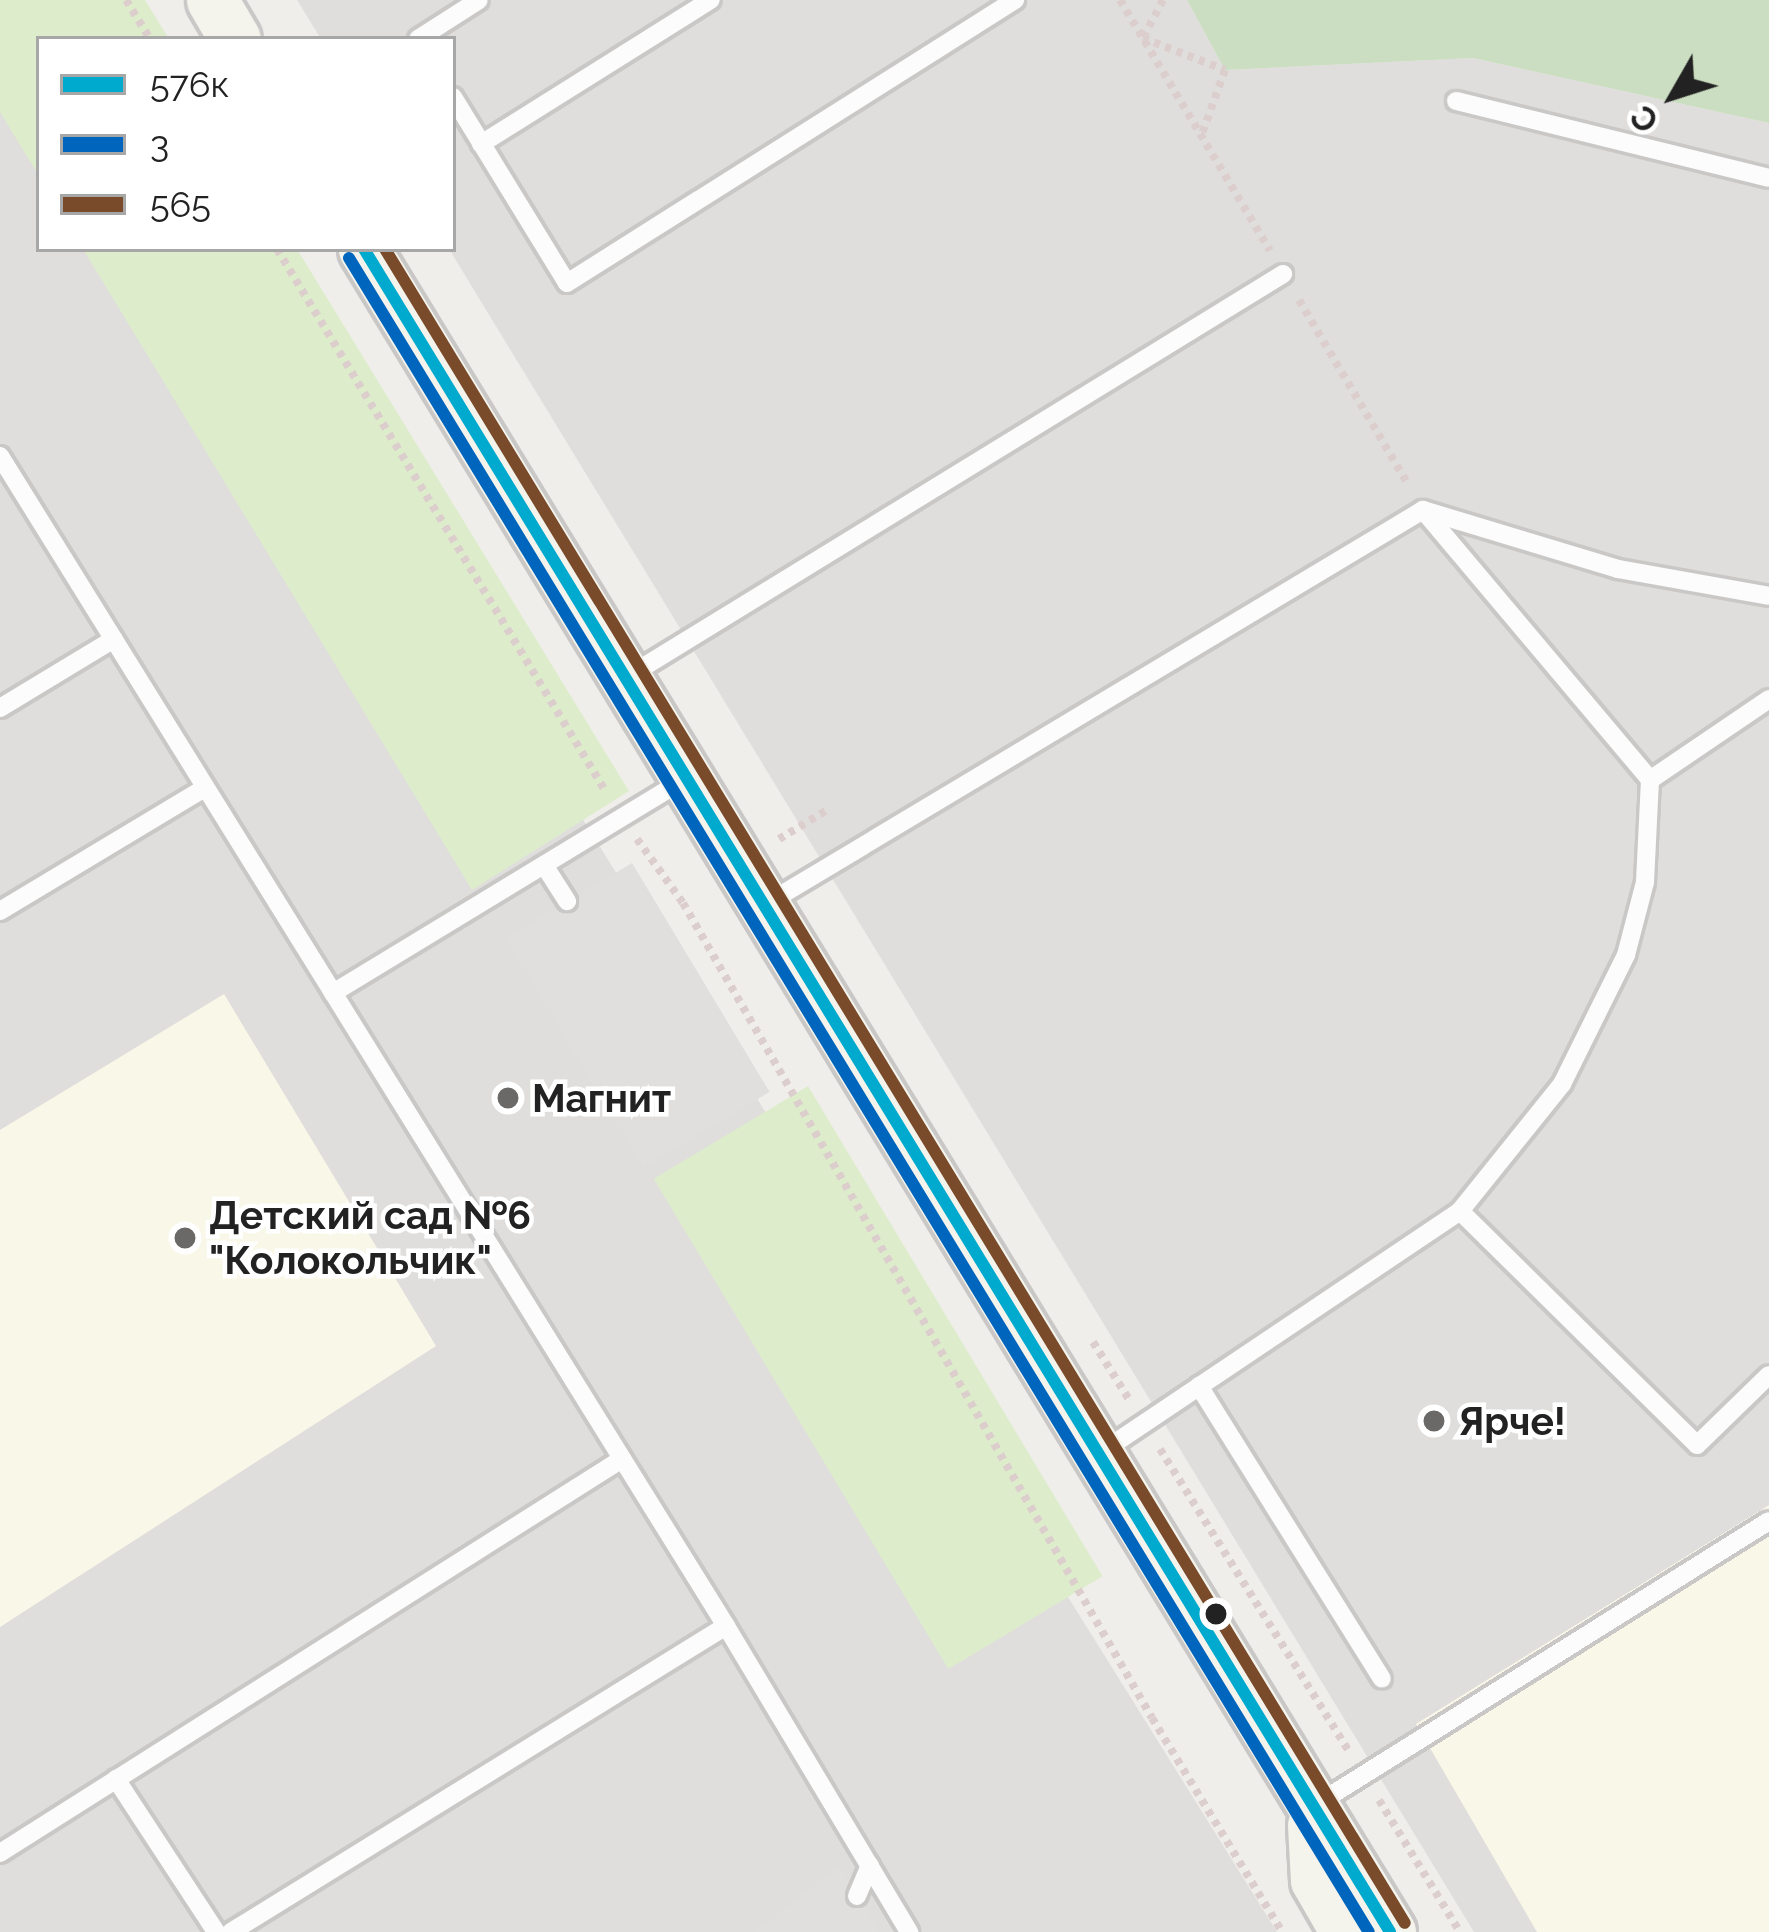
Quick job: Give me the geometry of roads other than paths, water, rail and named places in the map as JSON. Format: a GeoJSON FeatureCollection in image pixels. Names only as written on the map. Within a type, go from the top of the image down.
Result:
{"type":"FeatureCollection","features":[{"type":"Feature","properties":{"kind":"main road"},"geometry":{"type":"LineString","coordinates":[[212,0],[233,36]]}},
{"type":"Feature","properties":{"kind":"main road"},"geometry":{"type":"LineString","coordinates":[[366,252],[1390,1932]]}},
{"type":"Feature","properties":{"kind":"main road"},"geometry":{"type":"LineString","coordinates":[[1312,1807],[1316,1880],[1346,1932]]}},
{"type":"Feature","properties":{"kind":"lane"},"geometry":{"type":"LineString","coordinates":[[423,36],[479,0]]}},
{"type":"Feature","properties":{"kind":"lane"},"geometry":{"type":"LineString","coordinates":[[481,144],[711,0]]}},
{"type":"Feature","properties":{"kind":"lane"},"geometry":{"type":"LineString","coordinates":[[456,102],[567,283],[1015,0]]}},
{"type":"Feature","properties":{"kind":"lane"},"geometry":{"type":"LineString","coordinates":[[1456,101],[1769,178]]}},
{"type":"Feature","properties":{"kind":"lane"},"geometry":{"type":"LineString","coordinates":[[627,677],[1283,274]]}},
{"type":"Feature","properties":{"kind":"lane"},"geometry":{"type":"LineString","coordinates":[[0,456],[726,1626],[910,1932]]}},
{"type":"Feature","properties":{"kind":"lane"},"geometry":{"type":"LineString","coordinates":[[762,906],[1423,510],[1618,569],[1769,596]]}},
{"type":"Feature","properties":{"kind":"lane"},"geometry":{"type":"LineString","coordinates":[[1097,1454],[1460,1211],[1562,1084],[1626,955],[1645,882],[1650,780],[1423,510]]}},
{"type":"Feature","properties":{"kind":"lane"},"geometry":{"type":"LineString","coordinates":[[0,708],[114,639]]}},
{"type":"Feature","properties":{"kind":"lane"},"geometry":{"type":"LineString","coordinates":[[1650,780],[1769,698]]}},
{"type":"Feature","properties":{"kind":"lane"},"geometry":{"type":"LineString","coordinates":[[333,993],[686,778]]}},
{"type":"Feature","properties":{"kind":"lane"},"geometry":{"type":"LineString","coordinates":[[0,911],[205,788]]}},
{"type":"Feature","properties":{"kind":"lane"},"geometry":{"type":"LineString","coordinates":[[544,865],[567,902]]}},
{"type":"Feature","properties":{"kind":"lane"},"geometry":{"type":"LineString","coordinates":[[1460,1211],[1696,1445],[1769,1375]]}},
{"type":"Feature","properties":{"kind":"lane"},"geometry":{"type":"LineString","coordinates":[[1199,1386],[1382,1679]]}},
{"type":"Feature","properties":{"kind":"lane"},"geometry":{"type":"LineString","coordinates":[[0,1853],[622,1459]]}},
{"type":"Feature","properties":{"kind":"lane"},"geometry":{"type":"LineString","coordinates":[[1312,1807],[1769,1521]]}},
{"type":"Feature","properties":{"kind":"lane"},"geometry":{"type":"LineString","coordinates":[[230,1932],[726,1626]]}},
{"type":"Feature","properties":{"kind":"lane"},"geometry":{"type":"LineString","coordinates":[[116,1779],[216,1932]]}},
{"type":"Feature","properties":{"kind":"lane"},"geometry":{"type":"LineString","coordinates":[[857,1896],[870,1866]]}},
{"type":"Feature","properties":{"kind":"place","name":"Магнит"},"geometry":{"type":"Point","coordinates":[508,1098]}},
{"type":"Feature","properties":{"kind":"place","name":"Детский сад №6 \"Колокольчик\""},"geometry":{"type":"Point","coordinates":[185,1238]}},
{"type":"Feature","properties":{"kind":"place","name":"Ярче!"},"geometry":{"type":"Point","coordinates":[1434,1421]}}]}
